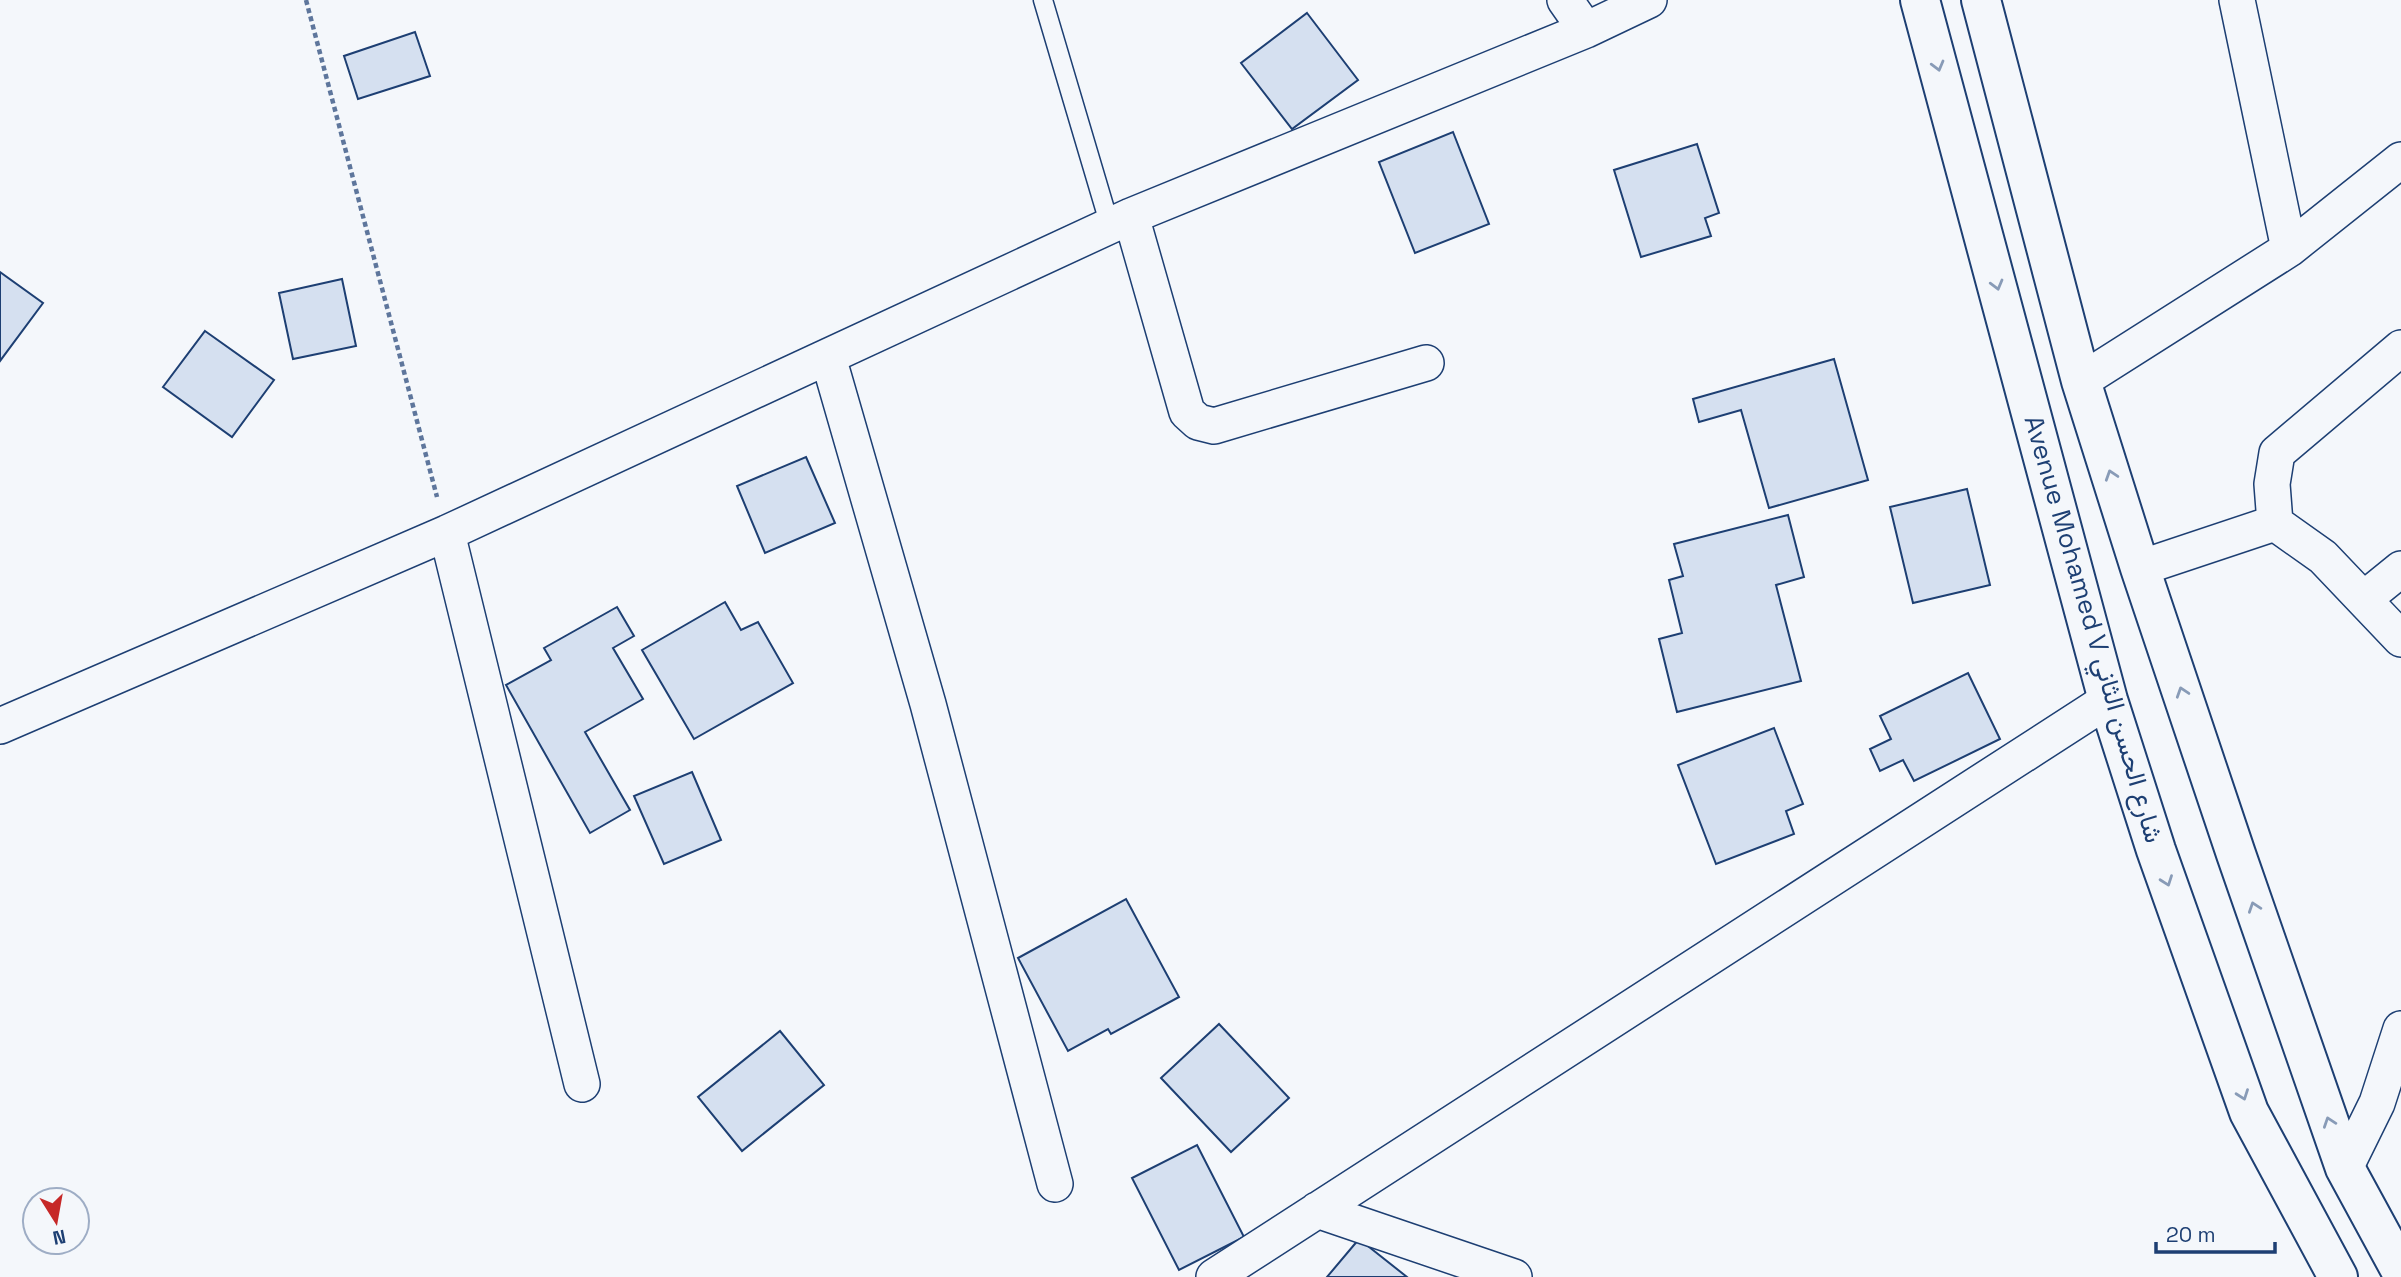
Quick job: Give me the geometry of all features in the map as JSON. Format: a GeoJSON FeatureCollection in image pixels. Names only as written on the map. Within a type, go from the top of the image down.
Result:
{"type":"FeatureCollection","features":[{"type":"Feature","properties":{"kind":"highway","name":"Avenue Mohamed V شارع الحسن الثاني"},"geometry":{"type":"LineString","coordinates":[[1920,0],[2108,700],[2156,850],[2249,1112],[2338,1277]]}},
{"type":"Feature","properties":{"kind":"highway"},"geometry":{"type":"LineString","coordinates":[[1981,0],[2081,381],[2140,568],[2345,1168],[2401,1271]]}},
{"type":"Feature","properties":{"kind":"street"},"geometry":{"type":"LineString","coordinates":[[1565,0],[1586,30]]}},
{"type":"Feature","properties":{"kind":"street"},"geometry":{"type":"LineString","coordinates":[[0,726],[447,533],[1121,221],[1586,30],[1648,0]]}},
{"type":"Feature","properties":{"kind":"street"},"geometry":{"type":"LineString","coordinates":[[2237,0],[2289,249]]}},
{"type":"Feature","properties":{"kind":"street"},"geometry":{"type":"LineString","coordinates":[[2081,381],[2289,249],[2401,160]]}},
{"type":"Feature","properties":{"kind":"street"},"geometry":{"type":"LineString","coordinates":[[1121,221],[1187,412],[1198,422],[1214,426],[1426,363]]}},
{"type":"Feature","properties":{"kind":"street"},"geometry":{"type":"LineString","coordinates":[[2275,523],[2272,484],[2277,453],[2401,348]]}},
{"type":"Feature","properties":{"kind":"street"},"geometry":{"type":"LineString","coordinates":[[828,357],[932,718],[1055,1184]]}},
{"type":"Feature","properties":{"kind":"street"},"geometry":{"type":"LineString","coordinates":[[2140,568],[2275,523]]}},
{"type":"Feature","properties":{"kind":"street"},"geometry":{"type":"LineString","coordinates":[[2275,523],[2323,557],[2401,639]]}},
{"type":"Feature","properties":{"kind":"street"},"geometry":{"type":"LineString","coordinates":[[447,533],[582,1084]]}},
{"type":"Feature","properties":{"kind":"street"},"geometry":{"type":"LineString","coordinates":[[2364,599],[2401,569]]}},
{"type":"Feature","properties":{"kind":"street"},"geometry":{"type":"LineString","coordinates":[[1214,1277],[2108,700]]}},
{"type":"Feature","properties":{"kind":"street"},"geometry":{"type":"LineString","coordinates":[[2345,1168],[2376,1103],[2401,1029]]}},
{"type":"Feature","properties":{"kind":"street"},"geometry":{"type":"LineString","coordinates":[[1317,1210],[1514,1277]]}},
{"type":"Feature","properties":{"kind":"lane"},"geometry":{"type":"LineString","coordinates":[[1043,0],[1121,221]]}},
{"type":"Feature","properties":{"kind":"path"},"geometry":{"type":"LineString","coordinates":[[306,0],[447,533]]}},
{"type":"Feature","properties":{"kind":"building"},"geometry":{"type":"Polygon","coordinates":[[[1307,13],[1358,80],[1292,129],[1241,63],[1307,13]]]}},
{"type":"Feature","properties":{"kind":"building"},"geometry":{"type":"Polygon","coordinates":[[[415,32],[430,76],[358,99],[344,56],[415,32]]]}},
{"type":"Feature","properties":{"kind":"building"},"geometry":{"type":"Polygon","coordinates":[[[1453,132],[1489,224],[1415,253],[1379,162],[1453,132]]]}},
{"type":"Feature","properties":{"kind":"building"},"geometry":{"type":"Polygon","coordinates":[[[1697,144],[1719,213],[1705,218],[1711,236],[1641,257],[1614,170],[1697,144]]]}},
{"type":"Feature","properties":{"kind":"building"},"geometry":{"type":"Polygon","coordinates":[[[0,272],[43,303],[0,361],[0,272]]]}},
{"type":"Feature","properties":{"kind":"building"},"geometry":{"type":"Polygon","coordinates":[[[342,279],[356,346],[293,359],[279,293],[342,279]]]}},
{"type":"Feature","properties":{"kind":"building"},"geometry":{"type":"Polygon","coordinates":[[[205,331],[274,380],[232,437],[163,387],[205,331]]]}},
{"type":"Feature","properties":{"kind":"building"},"geometry":{"type":"Polygon","coordinates":[[[1834,359],[1868,480],[1769,508],[1741,410],[1699,422],[1693,399],[1834,359]]]}},
{"type":"Feature","properties":{"kind":"building"},"geometry":{"type":"Polygon","coordinates":[[[806,457],[835,523],[765,553],[737,486],[806,457]]]}},
{"type":"Feature","properties":{"kind":"building"},"geometry":{"type":"Polygon","coordinates":[[[1967,489],[1990,585],[1913,603],[1890,507],[1967,489]]]}},
{"type":"Feature","properties":{"kind":"building"},"geometry":{"type":"Polygon","coordinates":[[[1788,515],[1804,577],[1776,585],[1801,681],[1677,712],[1659,639],[1682,633],[1669,580],[1683,576],[1674,544],[1788,515]]]}},
{"type":"Feature","properties":{"kind":"building"},"geometry":{"type":"Polygon","coordinates":[[[725,602],[741,630],[758,622],[793,683],[694,739],[642,650],[725,602]]]}},
{"type":"Feature","properties":{"kind":"building"},"geometry":{"type":"Polygon","coordinates":[[[617,607],[634,636],[613,648],[643,699],[585,732],[630,810],[590,833],[506,685],[551,660],[544,648],[617,607]]]}},
{"type":"Feature","properties":{"kind":"building"},"geometry":{"type":"Polygon","coordinates":[[[1968,673],[2000,739],[1914,781],[1903,760],[1880,771],[1870,749],[1891,739],[1880,716],[1968,673]]]}},
{"type":"Feature","properties":{"kind":"building"},"geometry":{"type":"Polygon","coordinates":[[[1774,728],[1803,804],[1786,811],[1794,834],[1716,864],[1678,765],[1774,728]]]}},
{"type":"Feature","properties":{"kind":"building"},"geometry":{"type":"Polygon","coordinates":[[[692,772],[721,840],[664,864],[634,796],[692,772]]]}},
{"type":"Feature","properties":{"kind":"building"},"geometry":{"type":"Polygon","coordinates":[[[1126,899],[1179,997],[1111,1034],[1108,1029],[1068,1051],[1018,958],[1126,899]]]}},
{"type":"Feature","properties":{"kind":"building"},"geometry":{"type":"Polygon","coordinates":[[[1219,1024],[1289,1098],[1231,1152],[1161,1078],[1219,1024]]]}},
{"type":"Feature","properties":{"kind":"building"},"geometry":{"type":"Polygon","coordinates":[[[780,1031],[824,1085],[742,1151],[698,1097],[780,1031]]]}},
{"type":"Feature","properties":{"kind":"building"},"geometry":{"type":"Polygon","coordinates":[[[1197,1145],[1244,1237],[1179,1270],[1132,1178],[1197,1145]]]}},
{"type":"Feature","properties":{"kind":"building"},"geometry":{"type":"Polygon","coordinates":[[[1359,1239],[1407,1277],[1327,1277],[1359,1239]]]}}]}
